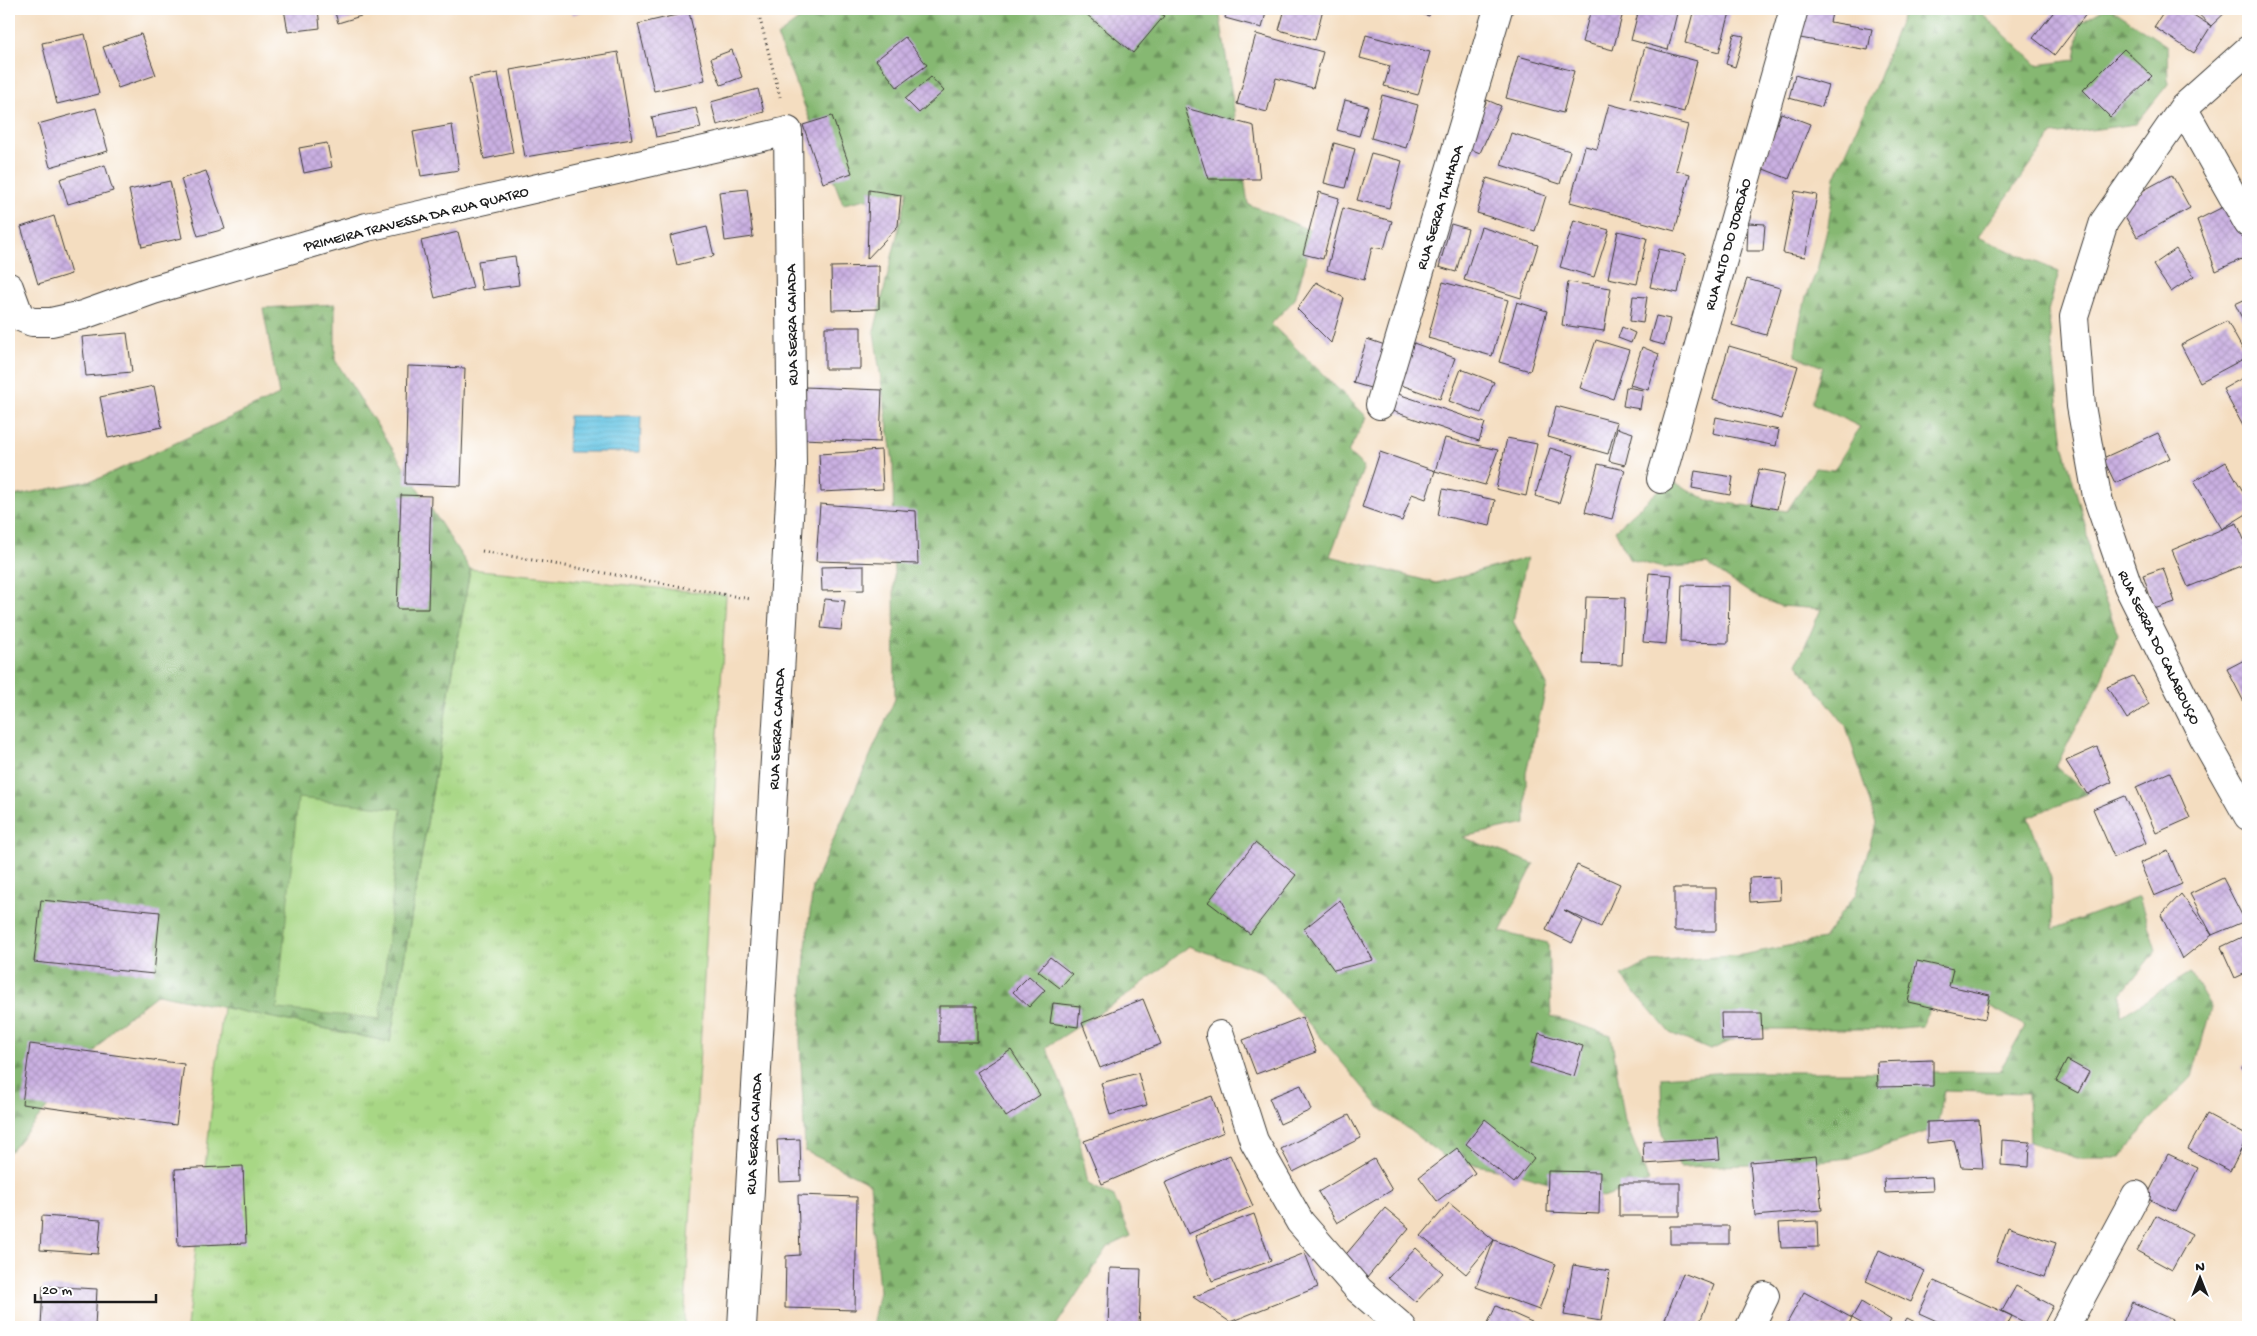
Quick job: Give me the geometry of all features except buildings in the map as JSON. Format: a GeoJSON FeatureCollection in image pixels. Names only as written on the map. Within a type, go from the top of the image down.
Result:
{"type":"FeatureCollection","features":[{"type":"Feature","properties":{"kind":"street","name":"RUA SERRA TALHADA"},"geometry":{"type":"LineString","coordinates":[[1380,405],[1498,9]]}},
{"type":"Feature","properties":{"kind":"street","name":"RUA ALTO DO JORDÃO"},"geometry":{"type":"LineString","coordinates":[[1661,479],[1794,9]]}},
{"type":"Feature","properties":{"kind":"street","name":"RUA SERRA DO CALABOUÇO"},"geometry":{"type":"LineString","coordinates":[[2248,50],[2183,108],[2104,222],[2074,316],[2081,406],[2097,496],[2128,586],[2204,738],[2248,816]]}},
{"type":"Feature","properties":{"kind":"street"},"geometry":{"type":"LineString","coordinates":[[2183,108],[2248,223]]}},
{"type":"Feature","properties":{"kind":"street","name":"PRIMEIRA TRAVESSA DA RUA QUATRO"},"geometry":{"type":"LineString","coordinates":[[9,287],[20,316],[32,322],[51,322],[83,314],[153,290],[367,227],[788,131]]}},
{"type":"Feature","properties":{"kind":"street","name":"RUA SERRA CAIADA"},"geometry":{"type":"LineString","coordinates":[[742,1327],[792,466],[788,131]]}},
{"type":"Feature","properties":{"kind":"street"},"geometry":{"type":"LineString","coordinates":[[1220,1035],[1254,1141],[1300,1222],[1360,1290],[1402,1327]]}},
{"type":"Feature","properties":{"kind":"street"},"geometry":{"type":"LineString","coordinates":[[2065,1327],[2136,1195]]}},
{"type":"Feature","properties":{"kind":"street"},"geometry":{"type":"LineString","coordinates":[[1750,1327],[1765,1296]]}},
{"type":"Feature","properties":{"kind":"path"},"geometry":{"type":"LineString","coordinates":[[760,9],[760,19],[788,131]]}},
{"type":"Feature","properties":{"kind":"path"},"geometry":{"type":"LineString","coordinates":[[482,551],[784,606]]}},
{"type":"Feature","properties":{"kind":"green space"},"geometry":{"type":"Polygon","coordinates":[[[813,9],[1219,9],[1248,204],[1314,232],[1295,299],[1271,324],[1367,417],[1348,452],[1364,467],[1330,556],[1436,583],[1527,558],[1513,621],[1547,685],[1526,773],[1526,824],[1462,837],[1534,864],[1500,932],[1548,943],[1551,1016],[1611,1035],[1625,1121],[1649,1181],[1603,1197],[1516,1173],[1447,1159],[1380,1108],[1319,1035],[1262,972],[1189,946],[1129,994],[1046,1047],[1076,1121],[1088,1184],[1114,1197],[1131,1236],[1108,1247],[1055,1327],[872,1327],[879,1291],[870,1183],[805,1151],[800,1040],[805,956],[813,886],[895,699],[893,462],[874,332],[908,190],[843,204],[777,36],[813,9]]]}},
{"type":"Feature","properties":{"kind":"green space"},"geometry":{"type":"Polygon","coordinates":[[[1905,9],[1977,9],[2037,65],[2075,60],[2080,23],[2104,9],[2112,9],[2167,46],[2168,84],[2136,124],[2052,135],[1978,237],[2059,272],[2048,311],[2063,444],[2086,528],[2091,564],[2118,634],[2099,685],[2056,766],[2087,794],[2028,817],[2051,878],[2053,929],[2139,897],[2156,950],[2121,994],[2121,1016],[2190,973],[2211,1008],[2192,1077],[2144,1126],[2121,1158],[2077,1158],[2030,1142],[2028,1093],[1944,1091],[1937,1128],[1851,1158],[1789,1164],[1680,1167],[1662,1133],[1661,1077],[1730,1072],[1999,1072],[2025,1026],[1984,1003],[1938,989],[1923,1026],[1890,1029],[1759,1029],[1710,1050],[1670,1033],[1621,976],[1651,962],[1742,955],[1823,939],[1856,894],[1876,823],[1846,726],[1797,664],[1821,609],[1780,606],[1753,595],[1707,564],[1663,568],[1629,559],[1615,530],[1670,480],[1710,501],[1787,511],[1815,468],[1834,470],[1860,427],[1812,403],[1823,367],[1795,356],[1798,330],[1806,297],[1817,270],[1828,226],[1835,177],[1876,85],[1905,9]]]}},
{"type":"Feature","properties":{"kind":"green space"},"geometry":{"type":"Polygon","coordinates":[[[335,304],[335,360],[470,569],[390,1042],[158,994],[116,1026],[9,1153],[9,497],[98,479],[279,395],[263,308],[335,304]]]}},
{"type":"Feature","properties":{"kind":"green space"},"geometry":{"type":"Polygon","coordinates":[[[470,569],[726,595],[684,1327],[187,1327],[223,1007],[390,1042],[470,569]]]}},
{"type":"Feature","properties":{"kind":"green space"},"geometry":{"type":"Polygon","coordinates":[[[298,798],[401,809],[380,1019],[277,1009],[298,798]]]}},
{"type":"Feature","properties":{"kind":"water"},"geometry":{"type":"Polygon","coordinates":[[[569,416],[641,416],[640,452],[568,452],[569,416]]]}}]}
